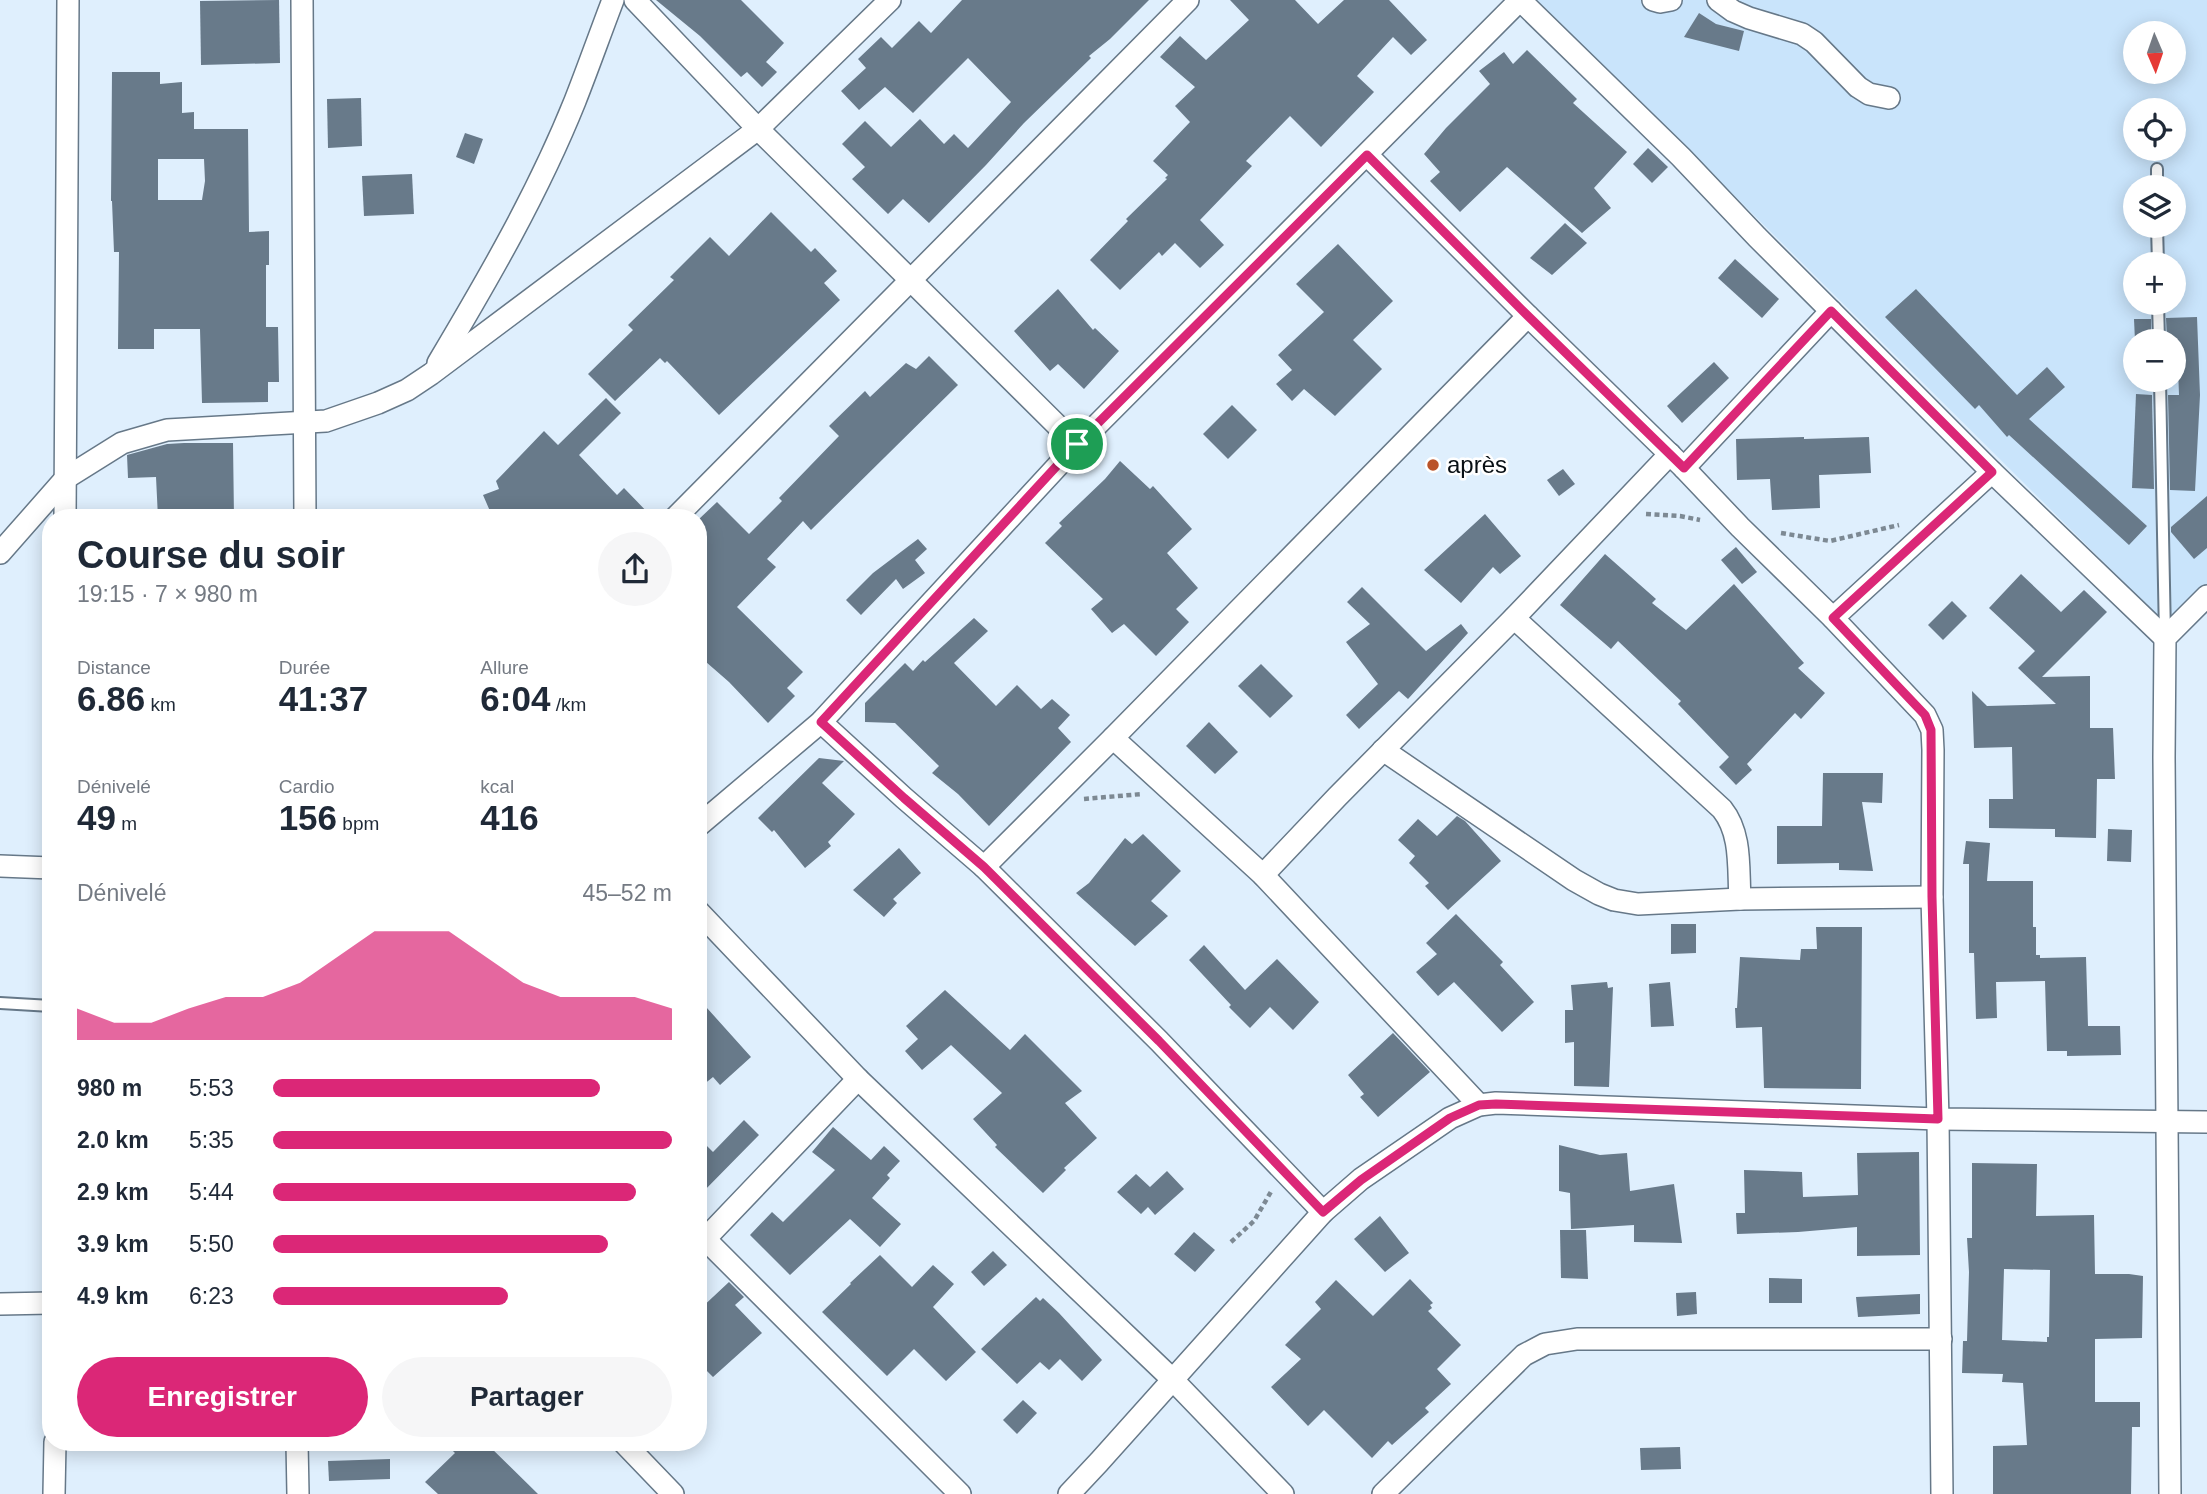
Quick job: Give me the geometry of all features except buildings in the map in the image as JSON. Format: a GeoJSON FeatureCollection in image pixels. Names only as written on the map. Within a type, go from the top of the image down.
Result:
{"type":"FeatureCollection","features":[{"type":"Feature","properties":{"kind":"street"},"geometry":{"type":"LineString","coordinates":[[65,509],[68,0]]}},
{"type":"Feature","properties":{"kind":"street"},"geometry":{"type":"LineString","coordinates":[[302,0],[305,509]]}},
{"type":"Feature","properties":{"kind":"street"},"geometry":{"type":"LineString","coordinates":[[431,374],[482,289],[532,193],[575,102],[613,0]]}},
{"type":"Feature","properties":{"kind":"street"},"geometry":{"type":"LineString","coordinates":[[635,0],[758,129],[1077,444]]}},
{"type":"Feature","properties":{"kind":"street"},"geometry":{"type":"LineString","coordinates":[[0,553],[66,478],[122,443],[167,430],[326,421],[407,390],[758,129],[890,0]]}},
{"type":"Feature","properties":{"kind":"street"},"geometry":{"type":"LineString","coordinates":[[685,509],[1188,0]]}},
{"type":"Feature","properties":{"kind":"street"},"geometry":{"type":"LineString","coordinates":[[707,819],[821,722],[1077,444],[1520,0],[1681,157],[1992,472],[2165,638]]}},
{"type":"Feature","properties":{"kind":"street"},"geometry":{"type":"LineString","coordinates":[[1653,0],[1671,0]]}},
{"type":"Feature","properties":{"kind":"street"},"geometry":{"type":"LineString","coordinates":[[1718,0],[1749,18],[1802,34],[1814,42],[1858,87],[1869,94],[1889,98]]}},
{"type":"Feature","properties":{"kind":"street"},"geometry":{"type":"LineString","coordinates":[[1367,155],[1833,618],[1925,715],[1930,724],[1933,750],[1932,897],[1938,1119],[1942,1494]]}},
{"type":"Feature","properties":{"kind":"street"},"geometry":{"type":"LineString","coordinates":[[1263,875],[1614,513],[1677,461],[1831,311]]}},
{"type":"Feature","properties":{"kind":"street"},"geometry":{"type":"LineString","coordinates":[[984,867],[1528,316]]}},
{"type":"Feature","properties":{"kind":"street"},"geometry":{"type":"LineString","coordinates":[[1833,618],[1992,472]]}},
{"type":"Feature","properties":{"kind":"street"},"geometry":{"type":"LineString","coordinates":[[2170,1494],[2165,638],[2207,596]]}},
{"type":"Feature","properties":{"kind":"street"},"geometry":{"type":"LineString","coordinates":[[1514,618],[1723,809],[1737,836],[1740,899]]}},
{"type":"Feature","properties":{"kind":"street"},"geometry":{"type":"LineString","coordinates":[[821,722],[984,867],[1159,1041],[1323,1212]]}},
{"type":"Feature","properties":{"kind":"street"},"geometry":{"type":"LineString","coordinates":[[1113,738],[1263,875],[1479,1105]]}},
{"type":"Feature","properties":{"kind":"street"},"geometry":{"type":"LineString","coordinates":[[1383,750],[1555,867],[1614,900],[1638,904],[1740,899],[1932,897]]}},
{"type":"Feature","properties":{"kind":"street"},"geometry":{"type":"LineString","coordinates":[[0,866],[42,868]]}},
{"type":"Feature","properties":{"kind":"street"},"geometry":{"type":"LineString","coordinates":[[707,920],[858,1079],[1172,1379],[1283,1494]]}},
{"type":"Feature","properties":{"kind":"street"},"geometry":{"type":"LineString","coordinates":[[707,1230],[858,1079]]}},
{"type":"Feature","properties":{"kind":"street"},"geometry":{"type":"LineString","coordinates":[[1069,1494],[1323,1212],[1361,1180],[1450,1118],[1479,1105],[1938,1119],[2207,1122]]}},
{"type":"Feature","properties":{"kind":"street"},"geometry":{"type":"LineString","coordinates":[[707,1242],[960,1494]]}},
{"type":"Feature","properties":{"kind":"street"},"geometry":{"type":"LineString","coordinates":[[0,1304],[42,1303]]}},
{"type":"Feature","properties":{"kind":"street"},"geometry":{"type":"LineString","coordinates":[[1383,1494],[1524,1355],[1545,1344],[1577,1339],[1941,1339]]}},
{"type":"Feature","properties":{"kind":"street"},"geometry":{"type":"LineString","coordinates":[[54,1494],[55,1451]]}},
{"type":"Feature","properties":{"kind":"street"},"geometry":{"type":"LineString","coordinates":[[297,1451],[298,1494]]}},
{"type":"Feature","properties":{"kind":"street"},"geometry":{"type":"LineString","coordinates":[[631,1451],[673,1494]]}},
{"type":"Feature","properties":{"kind":"lane"},"geometry":{"type":"LineString","coordinates":[[2157,169],[2157,175]]}},
{"type":"Feature","properties":{"kind":"lane"},"geometry":{"type":"LineString","coordinates":[[2160,392],[2165,638]]}},
{"type":"Feature","properties":{"kind":"lane"},"geometry":{"type":"LineString","coordinates":[[0,1003],[42,1005]]}},
{"type":"Feature","properties":{"kind":"path"},"geometry":{"type":"LineString","coordinates":[[1614,513],[1680,516],[1740,527]]}},
{"type":"Feature","properties":{"kind":"path"},"geometry":{"type":"LineString","coordinates":[[1779,533],[1830,541],[1900,524]]}},
{"type":"Feature","properties":{"kind":"path"},"geometry":{"type":"LineString","coordinates":[[1048,803],[1170,791]]}},
{"type":"Feature","properties":{"kind":"path"},"geometry":{"type":"LineString","coordinates":[[1231,1242],[1254,1221],[1266,1198],[1286,1173]]}},
{"type":"Feature","properties":{"kind":"shaded area"},"geometry":{"type":"Polygon","coordinates":[[[1537,0],[2207,0],[2207,584],[2166,624],[1537,0]]]}},
{"type":"Feature","properties":{"kind":"place","name":"après"},"geometry":{"type":"Point","coordinates":[1433,465]}},
{"type":"Feature","properties":{"kind":"route"},"geometry":{"type":"LineString","coordinates":[[1367,155],[1684,468],[1831,311],[1992,472],[1833,618],[1925,715],[1933,738],[1932,897],[1938,1119],[1479,1105],[1450,1118],[1361,1180],[1323,1212],[1159,1041],[984,867],[821,722],[1077,444],[1367,155]]}}]}
